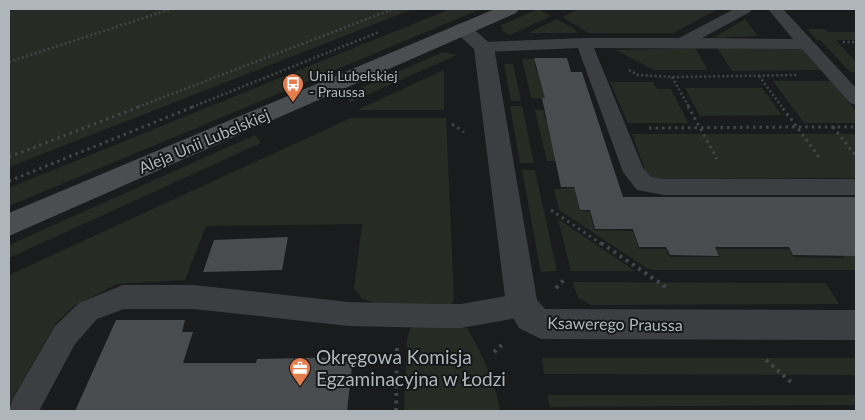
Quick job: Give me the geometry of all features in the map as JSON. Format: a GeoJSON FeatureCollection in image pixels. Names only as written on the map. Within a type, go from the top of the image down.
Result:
{"type":"FeatureCollection","features":[{"type":"Feature","properties":{"kind":"street","name":"Aleja Unii Lubelskiej"},"geometry":{"type":"LineString","coordinates":[[9,225],[473,38],[510,9]]}},
{"type":"Feature","properties":{"kind":"street"},"geometry":{"type":"LineString","coordinates":[[473,38],[522,305]]}},
{"type":"Feature","properties":{"kind":"street","name":"Ksawerego Praussa"},"geometry":{"type":"LineString","coordinates":[[522,305],[530,317],[541,324],[856,325]]}},
{"type":"Feature","properties":{"kind":"lane"},"geometry":{"type":"LineString","coordinates":[[682,43],[746,9]]}},
{"type":"Feature","properties":{"kind":"lane"},"geometry":{"type":"LineString","coordinates":[[775,9],[856,98]]}},
{"type":"Feature","properties":{"kind":"lane"},"geometry":{"type":"LineString","coordinates":[[473,38],[584,43],[808,44]]}},
{"type":"Feature","properties":{"kind":"lane"},"geometry":{"type":"LineString","coordinates":[[584,43],[634,172],[645,184],[664,187],[849,187]]}},
{"type":"Feature","properties":{"kind":"lane"},"geometry":{"type":"LineString","coordinates":[[835,75],[856,75]]}},
{"type":"Feature","properties":{"kind":"lane"},"geometry":{"type":"LineString","coordinates":[[23,411],[65,335],[88,311],[123,297],[194,297],[348,314],[461,316],[522,305]]}},
{"type":"Feature","properties":{"kind":"path"},"geometry":{"type":"LineString","coordinates":[[9,62],[172,9]]}},
{"type":"Feature","properties":{"kind":"path"},"geometry":{"type":"LineString","coordinates":[[9,157],[393,9]]}},
{"type":"Feature","properties":{"kind":"path"},"geometry":{"type":"LineString","coordinates":[[9,181],[383,31]]}},
{"type":"Feature","properties":{"kind":"path"},"geometry":{"type":"LineString","coordinates":[[672,76],[732,187]]}},
{"type":"Feature","properties":{"kind":"path"},"geometry":{"type":"LineString","coordinates":[[759,76],[797,127],[849,187]]}},
{"type":"Feature","properties":{"kind":"path"},"geometry":{"type":"LineString","coordinates":[[833,127],[856,156]]}},
{"type":"Feature","properties":{"kind":"path"},"geometry":{"type":"LineString","coordinates":[[617,128],[856,127]]}},
{"type":"Feature","properties":{"kind":"path"},"geometry":{"type":"LineString","coordinates":[[551,210],[652,278]]}},
{"type":"Feature","properties":{"kind":"path"},"geometry":{"type":"LineString","coordinates":[[396,411],[398,314]]}},
{"type":"Feature","properties":{"kind":"shaded area"},"geometry":{"type":"Polygon","coordinates":[[[9,9],[413,9],[9,167],[9,9]]]}},
{"type":"Feature","properties":{"kind":"shaded area"},"geometry":{"type":"Polygon","coordinates":[[[450,9],[481,9],[9,206],[9,188],[450,9]]]}},
{"type":"Feature","properties":{"kind":"shaded area"},"geometry":{"type":"Polygon","coordinates":[[[538,9],[551,16],[510,35],[502,31],[501,25],[538,9]]]}},
{"type":"Feature","properties":{"kind":"shaded area"},"geometry":{"type":"Polygon","coordinates":[[[579,9],[718,9],[673,33],[589,33],[562,17],[579,9]]]}},
{"type":"Feature","properties":{"kind":"shaded area"},"geometry":{"type":"Polygon","coordinates":[[[557,19],[575,29],[577,33],[528,33],[557,19]]]}},
{"type":"Feature","properties":{"kind":"shaded area"},"geometry":{"type":"Polygon","coordinates":[[[745,19],[758,36],[713,38],[745,19]]]}},
{"type":"Feature","properties":{"kind":"shaded area"},"geometry":{"type":"Polygon","coordinates":[[[807,29],[824,29],[828,32],[856,32],[856,40],[836,40],[856,62],[856,72],[850,72],[807,29]]]}},
{"type":"Feature","properties":{"kind":"shaded area"},"geometry":{"type":"Polygon","coordinates":[[[801,47],[821,70],[732,71],[717,48],[801,47]]]}},
{"type":"Feature","properties":{"kind":"shaded area"},"geometry":{"type":"Polygon","coordinates":[[[695,48],[708,70],[654,70],[616,50],[695,48]]]}},
{"type":"Feature","properties":{"kind":"shaded area"},"geometry":{"type":"Polygon","coordinates":[[[443,52],[457,55],[351,102],[344,95],[443,52]]]}},
{"type":"Feature","properties":{"kind":"shaded area"},"geometry":{"type":"Polygon","coordinates":[[[522,59],[534,59],[537,73],[546,73],[552,99],[531,98],[522,59]]]}},
{"type":"Feature","properties":{"kind":"shaded area"},"geometry":{"type":"Polygon","coordinates":[[[504,64],[513,64],[521,101],[511,101],[504,64]]]}},
{"type":"Feature","properties":{"kind":"shaded area"},"geometry":{"type":"Polygon","coordinates":[[[444,70],[444,110],[357,110],[444,70]]]}},
{"type":"Feature","properties":{"kind":"shaded area"},"geometry":{"type":"Polygon","coordinates":[[[773,81],[831,81],[856,111],[856,123],[804,123],[773,81]]]}},
{"type":"Feature","properties":{"kind":"shaded area"},"geometry":{"type":"Polygon","coordinates":[[[610,82],[653,82],[657,89],[671,89],[688,123],[628,123],[610,82]]]}},
{"type":"Feature","properties":{"kind":"shaded area"},"geometry":{"type":"Polygon","coordinates":[[[685,88],[762,88],[782,115],[700,116],[685,88]]]}},
{"type":"Feature","properties":{"kind":"shaded area"},"geometry":{"type":"Polygon","coordinates":[[[510,106],[522,106],[534,163],[520,163],[510,106]]]}},
{"type":"Feature","properties":{"kind":"shaded area"},"geometry":{"type":"Polygon","coordinates":[[[535,110],[543,110],[546,121],[557,121],[567,161],[547,161],[535,110]]]}},
{"type":"Feature","properties":{"kind":"shaded area"},"geometry":{"type":"Polygon","coordinates":[[[351,118],[446,118],[454,299],[451,305],[384,305],[362,299],[354,288],[362,224],[206,226],[185,280],[117,284],[74,306],[56,323],[9,404],[9,275],[351,118]]]}},
{"type":"Feature","properties":{"kind":"shaded area"},"geometry":{"type":"Polygon","coordinates":[[[632,134],[856,134],[856,178],[648,179],[632,134]]]}},
{"type":"Feature","properties":{"kind":"shaded area"},"geometry":{"type":"Polygon","coordinates":[[[255,135],[261,143],[9,258],[9,245],[255,135]]]}},
{"type":"Feature","properties":{"kind":"shaded area"},"geometry":{"type":"Polygon","coordinates":[[[522,170],[535,170],[557,271],[541,272],[522,170]]]}},
{"type":"Feature","properties":{"kind":"shaded area"},"geometry":{"type":"Polygon","coordinates":[[[574,188],[580,211],[590,211],[594,230],[633,231],[639,249],[666,249],[669,257],[720,257],[716,249],[789,249],[794,257],[845,258],[839,249],[856,249],[856,270],[648,269],[559,210],[554,189],[574,188]]]}},
{"type":"Feature","properties":{"kind":"shaded area"},"geometry":{"type":"Polygon","coordinates":[[[558,219],[635,271],[571,271],[558,219]]]}},
{"type":"Feature","properties":{"kind":"shaded area"},"geometry":{"type":"Polygon","coordinates":[[[573,282],[826,283],[839,304],[591,305],[578,298],[573,282]]]}},
{"type":"Feature","properties":{"kind":"shaded area"},"geometry":{"type":"Polygon","coordinates":[[[415,325],[467,328],[487,368],[500,411],[404,411],[407,339],[410,329],[415,325]]]}},
{"type":"Feature","properties":{"kind":"shaded area"},"geometry":{"type":"Polygon","coordinates":[[[542,358],[856,358],[856,375],[544,374],[542,358]]]}},
{"type":"Feature","properties":{"kind":"shaded area"},"geometry":{"type":"Polygon","coordinates":[[[547,395],[856,395],[856,405],[550,407],[547,395]]]}},
{"type":"Feature","properties":{"kind":"building"},"geometry":{"type":"Polygon","coordinates":[[[534,58],[567,58],[571,72],[582,72],[623,197],[856,197],[856,256],[793,255],[789,247],[715,247],[719,256],[670,255],[666,247],[639,247],[633,229],[595,229],[590,210],[580,210],[574,187],[561,187],[542,98],[545,98],[534,58]]]}},
{"type":"Feature","properties":{"kind":"building"},"geometry":{"type":"Polygon","coordinates":[[[288,237],[282,270],[203,272],[214,240],[288,237]]]}},
{"type":"Feature","properties":{"kind":"building"},"geometry":{"type":"Polygon","coordinates":[[[116,320],[185,320],[182,332],[193,332],[183,363],[256,363],[257,359],[353,357],[347,411],[75,411],[116,320]]]}},
{"type":"Feature","properties":{"kind":"place","name":"Unii Lubelskiej - Praussa"},"geometry":{"type":"Point","coordinates":[293,103]}},
{"type":"Feature","properties":{"kind":"place","name":"Okręgowa Komisja Egzaminacyjna w Łodzi"},"geometry":{"type":"Point","coordinates":[300,387]}}]}
